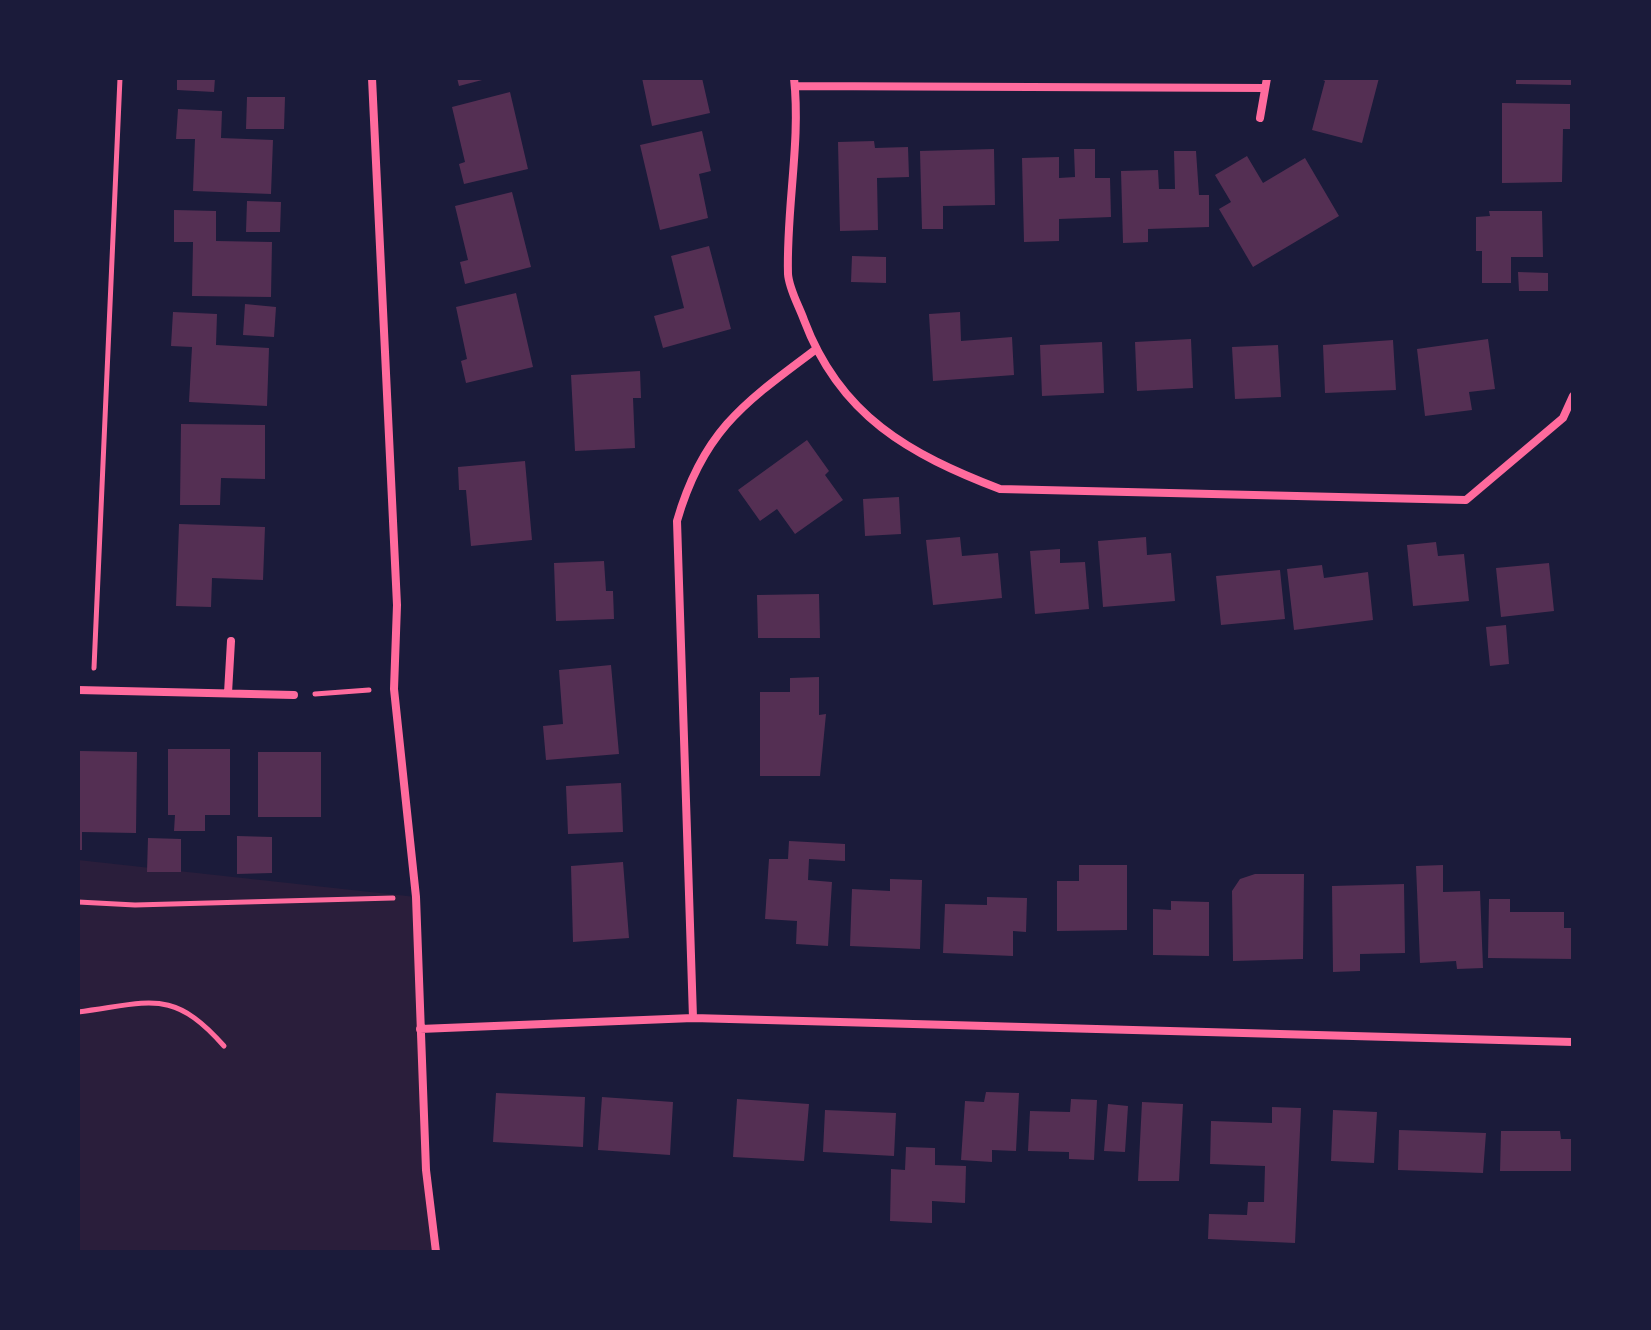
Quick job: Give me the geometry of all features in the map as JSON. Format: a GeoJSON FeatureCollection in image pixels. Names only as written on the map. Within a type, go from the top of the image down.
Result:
{"type":"FeatureCollection","features":[{"type":"Feature","properties":{"kind":"street"},"geometry":{"type":"LineString","coordinates":[[372,78],[397,605],[394,689],[416,897],[426,1170],[436,1252]]}},
{"type":"Feature","properties":{"kind":"street"},"geometry":{"type":"LineString","coordinates":[[1260,118],[1267,78]]}},
{"type":"Feature","properties":{"kind":"street"},"geometry":{"type":"LineString","coordinates":[[1265,88],[794,82],[788,278],[815,350],[840,391],[884,431],[937,464],[1000,489],[1466,500],[1563,418],[1573,396]]}},
{"type":"Feature","properties":{"kind":"street"},"geometry":{"type":"LineString","coordinates":[[693,1018],[677,521],[689,478],[715,436],[752,397],[815,350]]}},
{"type":"Feature","properties":{"kind":"street"},"geometry":{"type":"LineString","coordinates":[[1563,418],[1573,424]]}},
{"type":"Feature","properties":{"kind":"street"},"geometry":{"type":"LineString","coordinates":[[228,693],[231,641]]}},
{"type":"Feature","properties":{"kind":"street"},"geometry":{"type":"LineString","coordinates":[[78,690],[294,695]]}},
{"type":"Feature","properties":{"kind":"street"},"geometry":{"type":"LineString","coordinates":[[420,1029],[693,1018],[1573,1042]]}},
{"type":"Feature","properties":{"kind":"path"},"geometry":{"type":"LineString","coordinates":[[93,691],[120,78]]}},
{"type":"Feature","properties":{"kind":"path"},"geometry":{"type":"LineString","coordinates":[[294,695],[394,689]]}},
{"type":"Feature","properties":{"kind":"path"},"geometry":{"type":"LineString","coordinates":[[78,902],[135,905],[416,897]]}},
{"type":"Feature","properties":{"kind":"path"},"geometry":{"type":"LineString","coordinates":[[78,1012],[157,1003],[178,1006],[200,1019],[224,1046]]}},
{"type":"Feature","properties":{"kind":"shaded area"},"geometry":{"type":"Polygon","coordinates":[[[78,860],[416,897],[426,1170],[436,1252],[78,1252],[78,860]]]}},
{"type":"Feature","properties":{"kind":"building"},"geometry":{"type":"Polygon","coordinates":[[[177,78],[215,78],[214,92],[177,90],[177,78]]]}},
{"type":"Feature","properties":{"kind":"building"},"geometry":{"type":"Polygon","coordinates":[[[457,78],[486,78],[486,79],[459,86],[457,78]]]}},
{"type":"Feature","properties":{"kind":"building"},"geometry":{"type":"Polygon","coordinates":[[[642,78],[702,78],[710,113],[652,126],[642,78]]]}},
{"type":"Feature","properties":{"kind":"building"},"geometry":{"type":"Polygon","coordinates":[[[1319,78],[1379,78],[1362,143],[1312,130],[1325,81],[1319,78]]]}},
{"type":"Feature","properties":{"kind":"building"},"geometry":{"type":"Polygon","coordinates":[[[1516,78],[1573,78],[1573,85],[1516,84],[1516,78]]]}},
{"type":"Feature","properties":{"kind":"building"},"geometry":{"type":"Polygon","coordinates":[[[510,92],[528,169],[464,184],[459,164],[465,162],[452,107],[510,92]]]}},
{"type":"Feature","properties":{"kind":"building"},"geometry":{"type":"Polygon","coordinates":[[[247,97],[285,97],[284,129],[246,129],[247,97]]]}},
{"type":"Feature","properties":{"kind":"building"},"geometry":{"type":"Polygon","coordinates":[[[1502,103],[1570,104],[1570,129],[1563,129],[1562,182],[1502,183],[1502,103]]]}},
{"type":"Feature","properties":{"kind":"building"},"geometry":{"type":"Polygon","coordinates":[[[178,109],[222,111],[221,138],[273,140],[271,194],[193,191],[195,139],[176,139],[178,109]]]}},
{"type":"Feature","properties":{"kind":"building"},"geometry":{"type":"Polygon","coordinates":[[[702,131],[711,171],[699,174],[708,218],[660,230],[640,145],[702,131]]]}},
{"type":"Feature","properties":{"kind":"building"},"geometry":{"type":"Polygon","coordinates":[[[874,141],[875,148],[908,147],[909,177],[877,178],[878,230],[840,231],[838,142],[874,141]]]}},
{"type":"Feature","properties":{"kind":"building"},"geometry":{"type":"Polygon","coordinates":[[[994,149],[995,205],[943,206],[943,229],[922,229],[920,151],[994,149]]]}},
{"type":"Feature","properties":{"kind":"building"},"geometry":{"type":"Polygon","coordinates":[[[1074,149],[1095,149],[1095,178],[1110,178],[1111,217],[1059,219],[1059,241],[1024,242],[1022,158],[1059,157],[1059,178],[1075,177],[1074,149]]]}},
{"type":"Feature","properties":{"kind":"building"},"geometry":{"type":"Polygon","coordinates":[[[1174,151],[1196,151],[1199,195],[1209,195],[1209,227],[1148,229],[1148,242],[1123,243],[1121,171],[1158,170],[1159,189],[1175,189],[1174,151]]]}},
{"type":"Feature","properties":{"kind":"building"},"geometry":{"type":"Polygon","coordinates":[[[1247,156],[1263,183],[1305,158],[1339,216],[1253,267],[1219,209],[1231,202],[1215,175],[1247,156]]]}},
{"type":"Feature","properties":{"kind":"building"},"geometry":{"type":"Polygon","coordinates":[[[512,192],[531,267],[465,284],[460,262],[468,260],[455,206],[512,192]]]}},
{"type":"Feature","properties":{"kind":"building"},"geometry":{"type":"Polygon","coordinates":[[[247,201],[281,202],[280,232],[246,232],[247,201]]]}},
{"type":"Feature","properties":{"kind":"building"},"geometry":{"type":"Polygon","coordinates":[[[174,210],[216,211],[216,241],[272,242],[271,297],[192,296],[193,242],[174,242],[174,210]]]}},
{"type":"Feature","properties":{"kind":"building"},"geometry":{"type":"Polygon","coordinates":[[[1489,211],[1542,211],[1543,257],[1511,257],[1511,283],[1482,283],[1482,251],[1476,251],[1476,217],[1490,216],[1489,211]]]}},
{"type":"Feature","properties":{"kind":"building"},"geometry":{"type":"Polygon","coordinates":[[[709,246],[731,329],[663,348],[654,316],[684,308],[671,256],[709,246]]]}},
{"type":"Feature","properties":{"kind":"building"},"geometry":{"type":"Polygon","coordinates":[[[852,256],[886,257],[886,283],[851,282],[852,256]]]}},
{"type":"Feature","properties":{"kind":"building"},"geometry":{"type":"Polygon","coordinates":[[[1518,272],[1548,273],[1548,291],[1519,291],[1518,272]]]}},
{"type":"Feature","properties":{"kind":"building"},"geometry":{"type":"Polygon","coordinates":[[[516,293],[533,367],[466,383],[461,361],[467,359],[456,307],[516,293]]]}},
{"type":"Feature","properties":{"kind":"building"},"geometry":{"type":"Polygon","coordinates":[[[245,304],[276,307],[274,337],[243,335],[245,304]]]}},
{"type":"Feature","properties":{"kind":"building"},"geometry":{"type":"Polygon","coordinates":[[[173,312],[217,314],[216,345],[269,348],[267,406],[189,402],[192,347],[171,346],[173,312]]]}},
{"type":"Feature","properties":{"kind":"building"},"geometry":{"type":"Polygon","coordinates":[[[960,312],[961,341],[1012,337],[1014,375],[933,381],[929,314],[960,312]]]}},
{"type":"Feature","properties":{"kind":"building"},"geometry":{"type":"Polygon","coordinates":[[[1191,339],[1193,388],[1137,391],[1135,342],[1191,339]]]}},
{"type":"Feature","properties":{"kind":"building"},"geometry":{"type":"Polygon","coordinates":[[[1488,339],[1495,389],[1469,392],[1472,410],[1425,416],[1417,349],[1488,339]]]}},
{"type":"Feature","properties":{"kind":"building"},"geometry":{"type":"Polygon","coordinates":[[[1393,340],[1396,390],[1325,393],[1323,345],[1393,340]]]}},
{"type":"Feature","properties":{"kind":"building"},"geometry":{"type":"Polygon","coordinates":[[[1102,342],[1104,393],[1042,396],[1040,345],[1102,342]]]}},
{"type":"Feature","properties":{"kind":"building"},"geometry":{"type":"Polygon","coordinates":[[[1278,345],[1281,397],[1235,399],[1232,347],[1278,345]]]}},
{"type":"Feature","properties":{"kind":"building"},"geometry":{"type":"Polygon","coordinates":[[[640,371],[641,398],[633,398],[635,448],[575,451],[571,375],[640,371]]]}},
{"type":"Feature","properties":{"kind":"building"},"geometry":{"type":"Polygon","coordinates":[[[181,424],[265,425],[265,479],[221,478],[220,505],[180,505],[181,424]]]}},
{"type":"Feature","properties":{"kind":"building"},"geometry":{"type":"Polygon","coordinates":[[[807,440],[829,471],[825,475],[843,500],[795,534],[777,509],[760,521],[738,490],[807,440]]]}},
{"type":"Feature","properties":{"kind":"building"},"geometry":{"type":"Polygon","coordinates":[[[525,461],[532,540],[471,546],[466,490],[459,490],[458,467],[525,461]]]}},
{"type":"Feature","properties":{"kind":"building"},"geometry":{"type":"Polygon","coordinates":[[[899,497],[901,534],[865,536],[863,499],[899,497]]]}},
{"type":"Feature","properties":{"kind":"building"},"geometry":{"type":"Polygon","coordinates":[[[179,524],[265,527],[263,580],[212,578],[211,607],[176,606],[179,524]]]}},
{"type":"Feature","properties":{"kind":"building"},"geometry":{"type":"Polygon","coordinates":[[[960,537],[962,556],[998,553],[1002,598],[933,605],[926,540],[960,537]]]}},
{"type":"Feature","properties":{"kind":"building"},"geometry":{"type":"Polygon","coordinates":[[[1146,537],[1147,555],[1171,553],[1175,601],[1103,607],[1098,541],[1146,537]]]}},
{"type":"Feature","properties":{"kind":"building"},"geometry":{"type":"Polygon","coordinates":[[[1436,542],[1438,556],[1464,554],[1469,601],[1413,606],[1407,545],[1436,542]]]}},
{"type":"Feature","properties":{"kind":"building"},"geometry":{"type":"Polygon","coordinates":[[[1060,549],[1060,563],[1085,562],[1089,609],[1035,614],[1030,551],[1060,549]]]}},
{"type":"Feature","properties":{"kind":"building"},"geometry":{"type":"Polygon","coordinates":[[[604,561],[606,591],[613,591],[614,619],[556,621],[554,563],[604,561]]]}},
{"type":"Feature","properties":{"kind":"building"},"geometry":{"type":"Polygon","coordinates":[[[1549,563],[1554,611],[1501,617],[1496,568],[1549,563]]]}},
{"type":"Feature","properties":{"kind":"building"},"geometry":{"type":"Polygon","coordinates":[[[1322,565],[1324,578],[1368,572],[1373,620],[1294,630],[1287,569],[1322,565]]]}},
{"type":"Feature","properties":{"kind":"building"},"geometry":{"type":"Polygon","coordinates":[[[1280,570],[1285,619],[1221,625],[1216,576],[1280,570]]]}},
{"type":"Feature","properties":{"kind":"building"},"geometry":{"type":"Polygon","coordinates":[[[819,594],[820,638],[758,638],[757,595],[819,594]]]}},
{"type":"Feature","properties":{"kind":"building"},"geometry":{"type":"Polygon","coordinates":[[[1506,625],[1509,664],[1490,666],[1486,627],[1506,625]]]}},
{"type":"Feature","properties":{"kind":"building"},"geometry":{"type":"Polygon","coordinates":[[[611,665],[619,754],[546,760],[543,726],[563,724],[559,670],[611,665]]]}},
{"type":"Feature","properties":{"kind":"building"},"geometry":{"type":"Polygon","coordinates":[[[819,677],[819,715],[826,714],[820,776],[760,776],[760,692],[790,692],[790,678],[819,677]]]}},
{"type":"Feature","properties":{"kind":"building"},"geometry":{"type":"Polygon","coordinates":[[[168,749],[230,749],[230,815],[205,815],[205,831],[174,831],[175,815],[168,815],[168,749]]]}},
{"type":"Feature","properties":{"kind":"building"},"geometry":{"type":"Polygon","coordinates":[[[80,751],[137,752],[136,833],[82,832],[82,850],[78,850],[80,751]]]}},
{"type":"Feature","properties":{"kind":"building"},"geometry":{"type":"Polygon","coordinates":[[[258,752],[321,752],[321,817],[258,817],[258,752]]]}},
{"type":"Feature","properties":{"kind":"building"},"geometry":{"type":"Polygon","coordinates":[[[621,783],[623,832],[568,834],[566,786],[621,783]]]}},
{"type":"Feature","properties":{"kind":"building"},"geometry":{"type":"Polygon","coordinates":[[[237,836],[272,837],[272,873],[237,874],[237,836]]]}},
{"type":"Feature","properties":{"kind":"building"},"geometry":{"type":"Polygon","coordinates":[[[148,838],[181,839],[181,872],[147,872],[148,838]]]}},
{"type":"Feature","properties":{"kind":"building"},"geometry":{"type":"Polygon","coordinates":[[[789,841],[845,844],[845,861],[809,859],[808,880],[832,882],[828,946],[796,944],[797,921],[765,919],[769,859],[788,859],[789,841]]]}},
{"type":"Feature","properties":{"kind":"building"},"geometry":{"type":"Polygon","coordinates":[[[623,862],[629,938],[573,942],[571,866],[623,862]]]}},
{"type":"Feature","properties":{"kind":"building"},"geometry":{"type":"Polygon","coordinates":[[[1079,865],[1127,865],[1127,930],[1057,931],[1057,881],[1079,881],[1079,865]]]}},
{"type":"Feature","properties":{"kind":"building"},"geometry":{"type":"Polygon","coordinates":[[[1443,865],[1443,892],[1480,891],[1483,968],[1457,969],[1456,961],[1420,963],[1416,866],[1443,865]]]}},
{"type":"Feature","properties":{"kind":"building"},"geometry":{"type":"Polygon","coordinates":[[[1255,874],[1304,874],[1303,959],[1233,961],[1232,891],[1240,879],[1255,874]]]}},
{"type":"Feature","properties":{"kind":"building"},"geometry":{"type":"Polygon","coordinates":[[[890,879],[922,880],[920,949],[850,946],[852,889],[890,891],[890,879]]]}},
{"type":"Feature","properties":{"kind":"building"},"geometry":{"type":"Polygon","coordinates":[[[1404,884],[1405,953],[1360,954],[1360,971],[1333,972],[1332,886],[1404,884]]]}},
{"type":"Feature","properties":{"kind":"building"},"geometry":{"type":"Polygon","coordinates":[[[987,897],[1027,898],[1026,932],[1013,931],[1013,956],[943,953],[945,904],[987,905],[987,897]]]}},
{"type":"Feature","properties":{"kind":"building"},"geometry":{"type":"Polygon","coordinates":[[[1489,899],[1510,899],[1510,912],[1564,912],[1564,928],[1573,928],[1573,959],[1488,958],[1489,899]]]}},
{"type":"Feature","properties":{"kind":"building"},"geometry":{"type":"Polygon","coordinates":[[[1171,901],[1209,902],[1209,956],[1153,955],[1153,909],[1171,910],[1171,901]]]}},
{"type":"Feature","properties":{"kind":"building"},"geometry":{"type":"Polygon","coordinates":[[[986,1092],[1019,1093],[1016,1151],[992,1150],[992,1162],[961,1160],[965,1101],[984,1102],[986,1092]]]}},
{"type":"Feature","properties":{"kind":"building"},"geometry":{"type":"Polygon","coordinates":[[[496,1093],[585,1097],[583,1147],[493,1142],[496,1093]]]}},
{"type":"Feature","properties":{"kind":"building"},"geometry":{"type":"Polygon","coordinates":[[[602,1097],[673,1102],[670,1155],[598,1150],[602,1097]]]}},
{"type":"Feature","properties":{"kind":"building"},"geometry":{"type":"Polygon","coordinates":[[[737,1099],[809,1104],[804,1161],[733,1157],[737,1099]]]}},
{"type":"Feature","properties":{"kind":"building"},"geometry":{"type":"Polygon","coordinates":[[[1071,1099],[1097,1100],[1094,1160],[1069,1159],[1069,1152],[1028,1151],[1030,1111],[1070,1112],[1071,1099]]]}},
{"type":"Feature","properties":{"kind":"building"},"geometry":{"type":"Polygon","coordinates":[[[1142,1102],[1183,1104],[1179,1181],[1138,1181],[1142,1102]]]}},
{"type":"Feature","properties":{"kind":"building"},"geometry":{"type":"Polygon","coordinates":[[[1108,1104],[1128,1106],[1125,1152],[1104,1151],[1108,1104]]]}},
{"type":"Feature","properties":{"kind":"building"},"geometry":{"type":"Polygon","coordinates":[[[1272,1107],[1301,1108],[1295,1243],[1208,1239],[1209,1214],[1247,1215],[1248,1202],[1264,1202],[1265,1166],[1210,1164],[1211,1121],[1272,1123],[1272,1107]]]}},
{"type":"Feature","properties":{"kind":"building"},"geometry":{"type":"Polygon","coordinates":[[[825,1110],[896,1113],[894,1156],[823,1152],[825,1110]]]}},
{"type":"Feature","properties":{"kind":"building"},"geometry":{"type":"Polygon","coordinates":[[[1333,1110],[1377,1112],[1374,1163],[1331,1161],[1333,1110]]]}},
{"type":"Feature","properties":{"kind":"building"},"geometry":{"type":"Polygon","coordinates":[[[1399,1130],[1486,1133],[1483,1173],[1398,1170],[1399,1130]]]}},
{"type":"Feature","properties":{"kind":"building"},"geometry":{"type":"Polygon","coordinates":[[[1501,1131],[1560,1131],[1561,1139],[1573,1139],[1573,1171],[1500,1171],[1501,1131]]]}},
{"type":"Feature","properties":{"kind":"building"},"geometry":{"type":"Polygon","coordinates":[[[906,1147],[935,1148],[935,1165],[966,1166],[965,1203],[932,1201],[932,1223],[890,1221],[891,1169],[905,1170],[906,1147]]]}}]}
